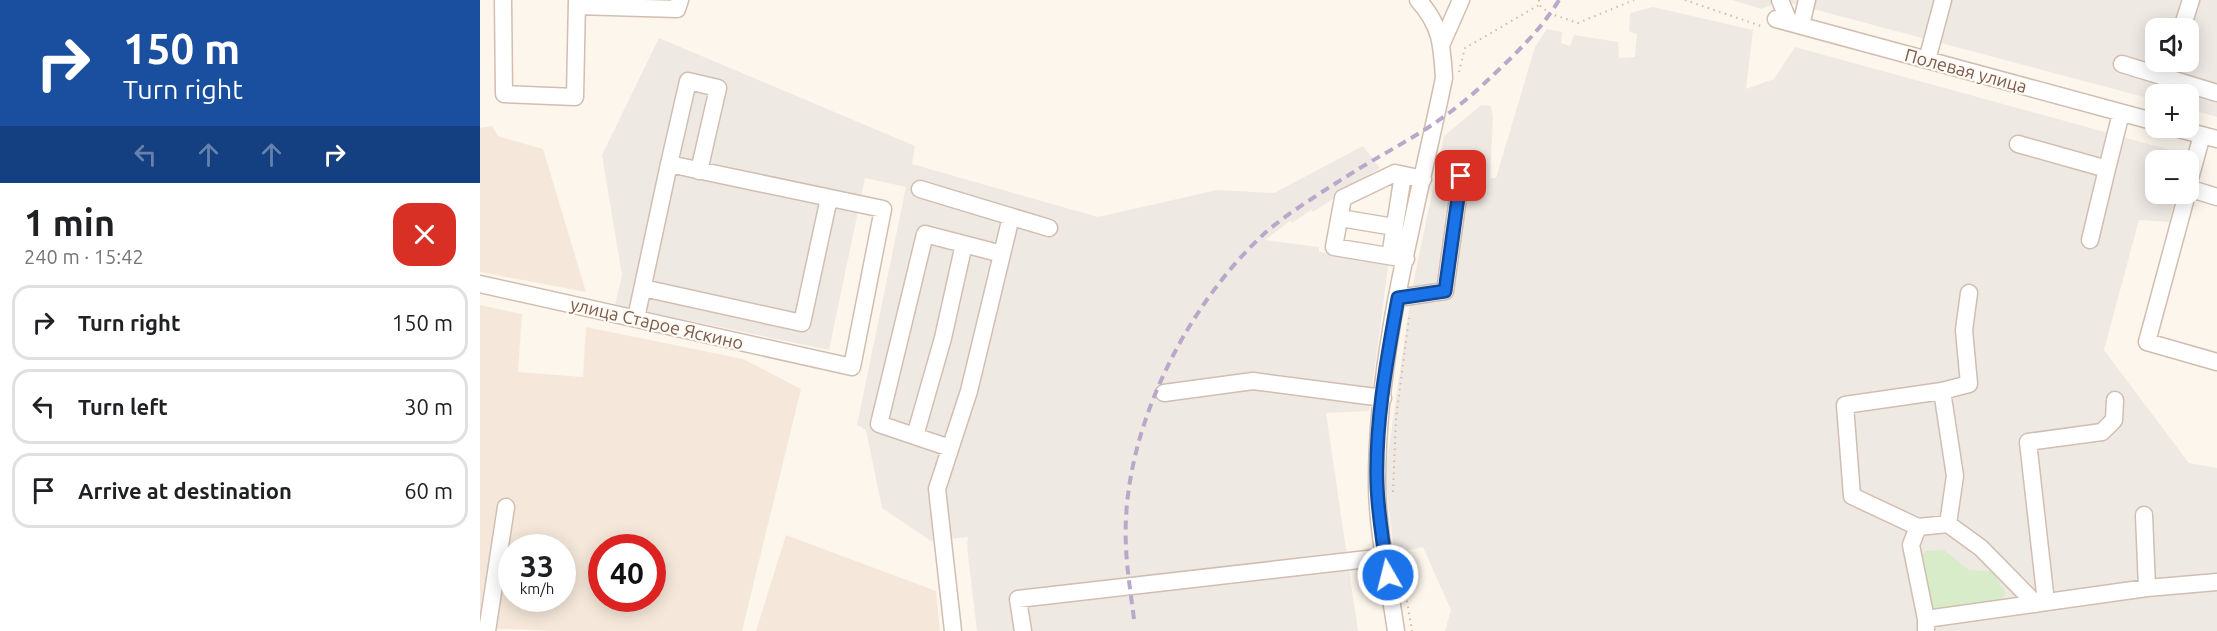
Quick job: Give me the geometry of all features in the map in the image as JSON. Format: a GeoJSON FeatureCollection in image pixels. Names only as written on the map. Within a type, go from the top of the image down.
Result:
{"type":"FeatureCollection","features":[{"type":"Feature","properties":{"kind":"street"},"geometry":{"type":"LineString","coordinates":[[503,0],[504,94],[575,97],[577,3],[677,9],[680,0]]}},
{"type":"Feature","properties":{"kind":"street"},"geometry":{"type":"LineString","coordinates":[[1398,257],[1423,179],[1444,78],[1442,43],[1431,15],[1418,0]]}},
{"type":"Feature","properties":{"kind":"street"},"geometry":{"type":"LineString","coordinates":[[1442,43],[1461,0]]}},
{"type":"Feature","properties":{"kind":"street"},"geometry":{"type":"LineString","coordinates":[[1780,0],[1789,22],[1807,0]]}},
{"type":"Feature","properties":{"kind":"street"},"geometry":{"type":"LineString","coordinates":[[1927,60],[1942,0]]}},
{"type":"Feature","properties":{"kind":"street"},"geometry":{"type":"LineString","coordinates":[[2185,18],[2191,0]]}},
{"type":"Feature","properties":{"kind":"street","name":"Полевая улица"},"geometry":{"type":"LineString","coordinates":[[1789,22],[2145,119]]}},
{"type":"Feature","properties":{"kind":"street"},"geometry":{"type":"LineString","coordinates":[[2122,64],[2217,93]]}},
{"type":"Feature","properties":{"kind":"street"},"geometry":{"type":"LineString","coordinates":[[636,318],[688,81],[718,88],[699,171]]}},
{"type":"Feature","properties":{"kind":"street"},"geometry":{"type":"LineString","coordinates":[[2090,240],[2121,113]]}},
{"type":"Feature","properties":{"kind":"street"},"geometry":{"type":"LineString","coordinates":[[2199,162],[2210,137]]}},
{"type":"Feature","properties":{"kind":"street"},"geometry":{"type":"LineString","coordinates":[[2018,144],[2107,169]]}},
{"type":"Feature","properties":{"kind":"street"},"geometry":{"type":"LineString","coordinates":[[643,288],[802,323],[829,198],[669,164]]}},
{"type":"Feature","properties":{"kind":"street"},"geometry":{"type":"LineString","coordinates":[[1398,257],[1334,247],[1343,198],[1395,173],[1423,179]]}},
{"type":"Feature","properties":{"kind":"street"},"geometry":{"type":"LineString","coordinates":[[1396,631],[1377,483],[1383,398],[1398,298],[1395,227],[1403,175]]}},
{"type":"Feature","properties":{"kind":"street"},"geometry":{"type":"LineString","coordinates":[[1398,298],[1445,291],[1461,176]]}},
{"type":"Feature","properties":{"kind":"street"},"geometry":{"type":"LineString","coordinates":[[920,189],[1049,228]]}},
{"type":"Feature","properties":{"kind":"street"},"geometry":{"type":"LineString","coordinates":[[2199,191],[2217,197]]}},
{"type":"Feature","properties":{"kind":"street","name":"улица Старое Яскино"},"geometry":{"type":"LineString","coordinates":[[480,284],[852,367],[883,209],[829,198]]}},
{"type":"Feature","properties":{"kind":"street"},"geometry":{"type":"LineString","coordinates":[[2184,204],[2147,342],[2217,362]]}},
{"type":"Feature","properties":{"kind":"street"},"geometry":{"type":"LineString","coordinates":[[953,631],[937,489],[969,391],[1011,217]]}},
{"type":"Feature","properties":{"kind":"street"},"geometry":{"type":"LineString","coordinates":[[1340,218],[1395,227]]}},
{"type":"Feature","properties":{"kind":"street"},"geometry":{"type":"LineString","coordinates":[[951,448],[879,424],[925,234],[1002,254]]}},
{"type":"Feature","properties":{"kind":"street"},"geometry":{"type":"LineString","coordinates":[[915,436],[943,338],[964,244]]}},
{"type":"Feature","properties":{"kind":"street"},"geometry":{"type":"LineString","coordinates":[[1969,293],[1965,330],[1969,384],[1942,391],[1845,405],[1852,496],[1918,526],[1948,524],[1981,548],[2041,603]]}},
{"type":"Feature","properties":{"kind":"street"},"geometry":{"type":"LineString","coordinates":[[1164,393],[1252,381],[1383,398]]}},
{"type":"Feature","properties":{"kind":"street"},"geometry":{"type":"LineString","coordinates":[[1942,391],[1954,476],[1948,524]]}},
{"type":"Feature","properties":{"kind":"street"},"geometry":{"type":"LineString","coordinates":[[2041,603],[2028,442],[2102,432],[2114,420],[2115,400]]}},
{"type":"Feature","properties":{"kind":"street"},"geometry":{"type":"LineString","coordinates":[[487,631],[506,507]]}},
{"type":"Feature","properties":{"kind":"street"},"geometry":{"type":"LineString","coordinates":[[2144,515],[2147,588]]}},
{"type":"Feature","properties":{"kind":"street"},"geometry":{"type":"LineString","coordinates":[[1918,526],[1911,544],[1926,625],[2041,603],[2147,588],[2217,582]]}},
{"type":"Feature","properties":{"kind":"street"},"geometry":{"type":"LineString","coordinates":[[1023,631],[1018,599],[1385,557]]}},
{"type":"Feature","properties":{"kind":"path"},"geometry":{"type":"LineString","coordinates":[[1539,0],[1539,5],[1551,14],[1578,23],[1634,0]]}},
{"type":"Feature","properties":{"kind":"path"},"geometry":{"type":"LineString","coordinates":[[1684,0],[1770,30],[1789,22]]}},
{"type":"Feature","properties":{"kind":"shaded area"},"geometry":{"type":"Polygon","coordinates":[[[1732,0],[2217,0],[2217,117],[2199,112],[2199,84],[2145,84],[2145,97],[1783,1],[1761,9],[1732,0]]]}},
{"type":"Feature","properties":{"kind":"shaded area"},"geometry":{"type":"Polygon","coordinates":[[[1653,7],[1753,30],[1746,89],[1774,79],[1795,47],[2170,150],[2145,150],[2145,204],[2174,204],[2169,222],[2139,220],[2104,350],[2189,463],[2217,468],[2217,631],[1445,631],[1451,610],[1423,547],[1394,553],[1385,474],[1412,289],[1444,136],[1481,105],[1491,106],[1493,117],[1490,178],[1496,178],[1535,47],[1547,29],[1562,32],[1561,43],[1570,46],[1574,35],[1618,42],[1619,58],[1635,57],[1637,34],[1629,31],[1630,13],[1653,7]]]}},
{"type":"Feature","properties":{"kind":"shaded area"},"geometry":{"type":"Polygon","coordinates":[[[659,38],[915,146],[912,164],[1098,217],[1217,190],[1274,193],[1363,146],[1380,168],[1313,212],[1311,210],[1292,223],[1290,221],[1265,240],[1319,247],[1319,252],[1389,260],[1369,411],[1326,413],[1358,631],[977,631],[967,547],[968,537],[931,541],[882,508],[866,430],[857,425],[906,187],[865,178],[829,350],[615,305],[622,275],[602,155],[659,38]]]}},
{"type":"Feature","properties":{"kind":"shaded area"},"geometry":{"type":"Polygon","coordinates":[[[492,126],[498,136],[543,149],[586,292],[480,272],[480,128],[492,126]]]}},
{"type":"Feature","properties":{"kind":"shaded area"},"geometry":{"type":"Polygon","coordinates":[[[480,305],[522,314],[518,372],[583,377],[586,327],[743,359],[801,389],[742,631],[555,631],[480,628],[480,305]]]}},
{"type":"Feature","properties":{"kind":"shaded area"},"geometry":{"type":"Polygon","coordinates":[[[786,535],[936,591],[940,631],[756,631],[786,535]]]}},
{"type":"Feature","properties":{"kind":"green space"},"geometry":{"type":"Polygon","coordinates":[[[1944,550],[1969,570],[1992,571],[2006,593],[1993,607],[1934,611],[1926,598],[1920,557],[1926,551],[1944,550]]]}},
{"type":"Feature","properties":{"kind":"railway"},"geometry":{"type":"LineString","coordinates":[[1134,619],[1126,547],[1127,504],[1134,461],[1146,418],[1163,375],[1209,297],[1236,262],[1276,224],[1337,182],[1428,128],[1465,100],[1524,45],[1559,0]]}},
{"type":"Feature","properties":{"kind":"route"},"geometry":{"type":"LineString","coordinates":[[1388,575],[1378,511],[1377,483],[1383,398],[1398,298],[1445,291],[1461,176]]}}]}
